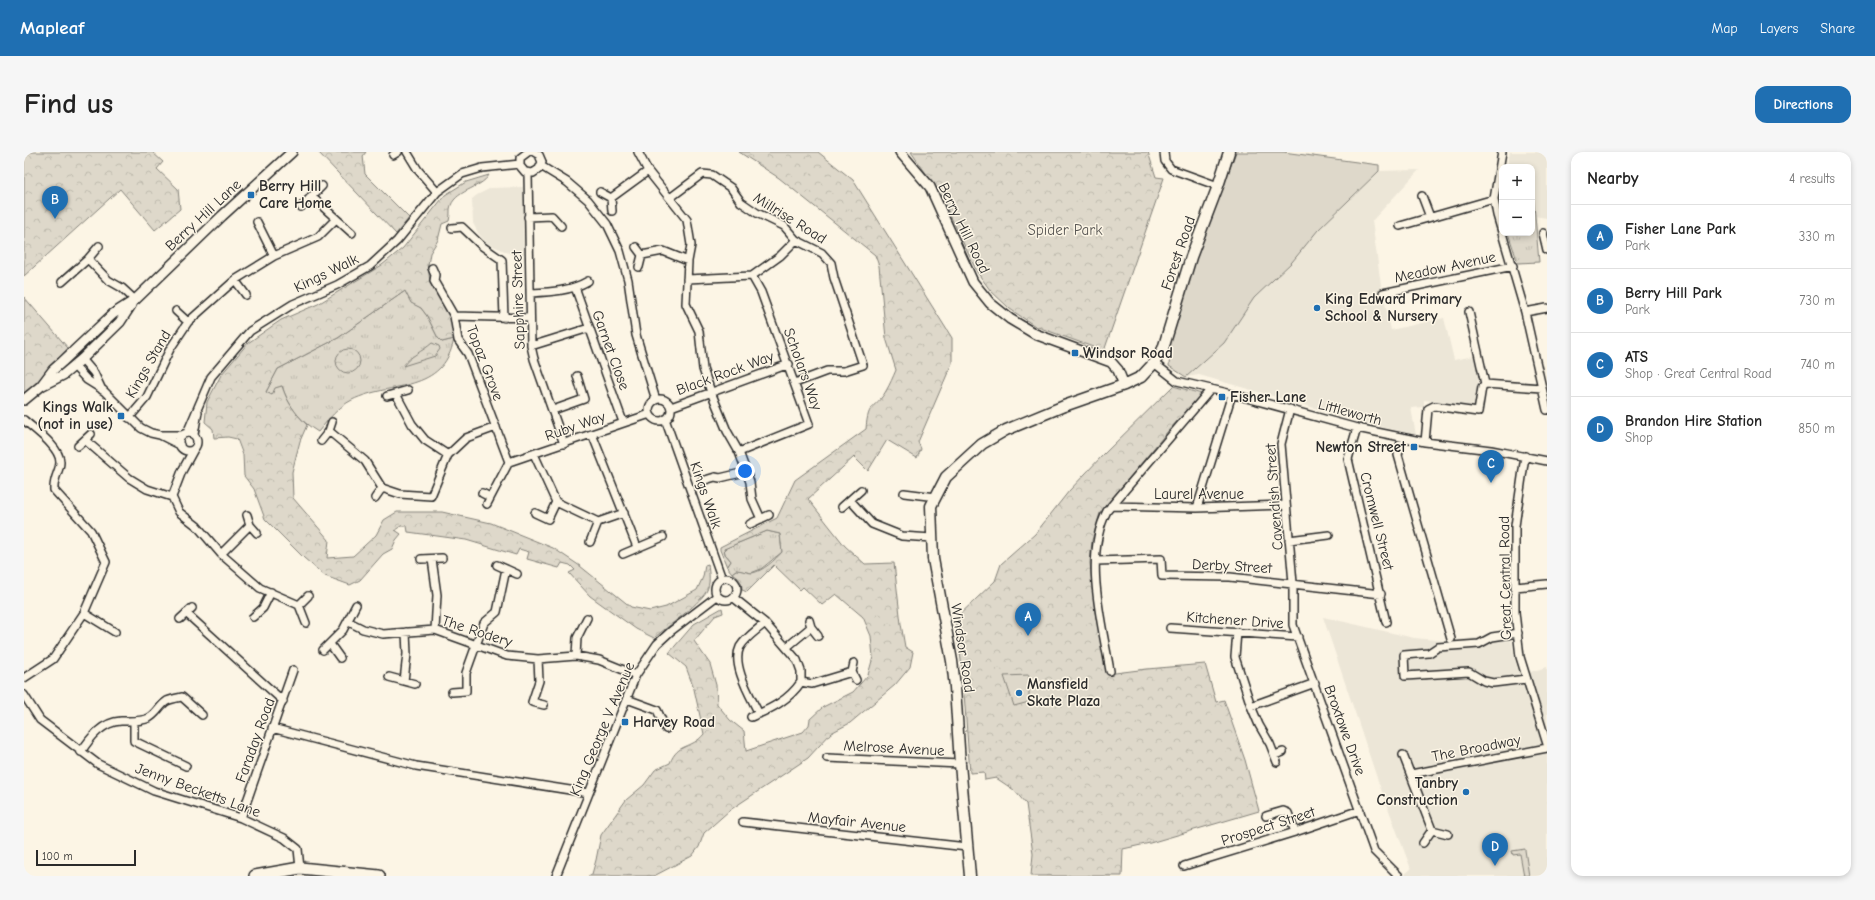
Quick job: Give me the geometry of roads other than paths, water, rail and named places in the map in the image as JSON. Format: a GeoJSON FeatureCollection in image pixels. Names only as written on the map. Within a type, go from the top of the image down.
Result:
{"type":"FeatureCollection","features":[{"type":"Feature","properties":{"kind":"main road","name":"Forest Road"},"geometry":{"type":"LineString","coordinates":[[1154,363],[1163,348],[1191,257],[1218,186],[1229,152]]}},
{"type":"Feature","properties":{"kind":"main road","name":"Windsor Road"},"geometry":{"type":"LineString","coordinates":[[970,876],[953,668],[933,559],[931,506],[946,477],[982,444],[1006,430],[1042,415],[1124,385],[1141,376],[1154,363]]}},
{"type":"Feature","properties":{"kind":"main road"},"geometry":{"type":"LineString","coordinates":[[255,876],[300,868],[379,876]]}},
{"type":"Feature","properties":{"kind":"street","name":"Berry Hill Lane"},"geometry":{"type":"LineString","coordinates":[[72,360],[113,314],[135,300],[222,216],[292,152]]}},
{"type":"Feature","properties":{"kind":"street"},"geometry":{"type":"LineString","coordinates":[[407,152],[418,170],[437,192]]}},
{"type":"Feature","properties":{"kind":"street"},"geometry":{"type":"LineString","coordinates":[[528,152],[520,158],[522,169],[528,173],[536,172],[541,166],[541,158],[534,152]]}},
{"type":"Feature","properties":{"kind":"street"},"geometry":{"type":"LineString","coordinates":[[638,152],[648,171],[687,220],[690,230],[691,244],[688,261],[686,304],[700,332],[703,369],[711,392],[727,431],[739,452],[750,482],[752,499],[761,519]]}},
{"type":"Feature","properties":{"kind":"street","name":"Berry Hill Road"},"geometry":{"type":"LineString","coordinates":[[900,152],[930,187],[974,282],[990,303],[1010,319],[1035,334],[1111,362],[1118,370],[1124,385]]}},
{"type":"Feature","properties":{"kind":"street"},"geometry":{"type":"LineString","coordinates":[[1164,152],[1165,161],[1171,169],[1218,186]]}},
{"type":"Feature","properties":{"kind":"street"},"geometry":{"type":"LineString","coordinates":[[1499,222],[1494,198],[1502,152]]}},
{"type":"Feature","properties":{"kind":"street","name":"Kings Walk"},"geometry":{"type":"LineString","coordinates":[[188,434],[199,403],[211,378],[250,331],[293,304],[337,286],[370,266],[397,241],[437,192],[462,174],[482,168],[520,164]]}},
{"type":"Feature","properties":{"kind":"street"},"geometry":{"type":"LineString","coordinates":[[541,166],[567,182],[588,200],[607,224],[620,251],[628,280],[636,335],[656,400]]}},
{"type":"Feature","properties":{"kind":"street"},"geometry":{"type":"LineString","coordinates":[[611,198],[648,171]]}},
{"type":"Feature","properties":{"kind":"street","name":"Sapphire Street"},"geometry":{"type":"LineString","coordinates":[[528,173],[531,346],[534,359],[564,444]]}},
{"type":"Feature","properties":{"kind":"street","name":"Millrise Road"},"geometry":{"type":"LineString","coordinates":[[670,198],[702,174],[712,175],[731,188],[741,202],[757,213],[784,226],[796,240],[822,253],[831,263],[834,278],[863,366],[844,371],[827,372],[795,383]]}},
{"type":"Feature","properties":{"kind":"street"},"geometry":{"type":"LineString","coordinates":[[301,207],[322,186]]}},
{"type":"Feature","properties":{"kind":"street"},"geometry":{"type":"LineString","coordinates":[[600,192],[611,198]]}},
{"type":"Feature","properties":{"kind":"street"},"geometry":{"type":"LineString","coordinates":[[311,196],[352,234]]}},
{"type":"Feature","properties":{"kind":"street"},"geometry":{"type":"LineString","coordinates":[[1422,196],[1430,217]]}},
{"type":"Feature","properties":{"kind":"street"},"geometry":{"type":"LineString","coordinates":[[611,198],[612,211]]}},
{"type":"Feature","properties":{"kind":"street"},"geometry":{"type":"LineString","coordinates":[[1400,226],[1494,198]]}},
{"type":"Feature","properties":{"kind":"street"},"geometry":{"type":"LineString","coordinates":[[528,216],[552,216],[561,226]]}},
{"type":"Feature","properties":{"kind":"street","name":"Kings Stand"},"geometry":{"type":"LineString","coordinates":[[129,418],[147,397],[170,349],[188,322],[235,280],[274,256],[318,237],[336,220]]}},
{"type":"Feature","properties":{"kind":"street"},"geometry":{"type":"LineString","coordinates":[[257,222],[274,256]]}},
{"type":"Feature","properties":{"kind":"street"},"geometry":{"type":"LineString","coordinates":[[452,228],[464,224],[482,246],[502,260],[504,318]]}},
{"type":"Feature","properties":{"kind":"street"},"geometry":{"type":"LineString","coordinates":[[1543,233],[1547,250]]}},
{"type":"Feature","properties":{"kind":"street"},"geometry":{"type":"LineString","coordinates":[[1503,236],[1525,312],[1547,410]]}},
{"type":"Feature","properties":{"kind":"street"},"geometry":{"type":"LineString","coordinates":[[687,280],[752,276],[780,256],[796,240]]}},
{"type":"Feature","properties":{"kind":"street"},"geometry":{"type":"LineString","coordinates":[[62,282],[88,259],[99,246]]}},
{"type":"Feature","properties":{"kind":"street"},"geometry":{"type":"LineString","coordinates":[[636,247],[642,255]]}},
{"type":"Feature","properties":{"kind":"street"},"geometry":{"type":"LineString","coordinates":[[642,255],[663,252],[688,261]]}},
{"type":"Feature","properties":{"kind":"street"},"geometry":{"type":"LineString","coordinates":[[639,267],[642,255]]}},
{"type":"Feature","properties":{"kind":"street"},"geometry":{"type":"LineString","coordinates":[[88,259],[108,280],[122,288],[135,300]]}},
{"type":"Feature","properties":{"kind":"street","name":"Meadow Avenue"},"geometry":{"type":"LineString","coordinates":[[1383,293],[1513,266]]}},
{"type":"Feature","properties":{"kind":"street","name":"Topaz Grove"},"geometry":{"type":"LineString","coordinates":[[432,268],[438,275],[434,281],[454,316],[458,340],[468,354],[510,462]]}},
{"type":"Feature","properties":{"kind":"street","name":"Scholars Way"},"geometry":{"type":"LineString","coordinates":[[739,452],[809,424],[761,292],[752,276]]}},
{"type":"Feature","properties":{"kind":"street"},"geometry":{"type":"LineString","coordinates":[[235,280],[246,294]]}},
{"type":"Feature","properties":{"kind":"street"},"geometry":{"type":"LineString","coordinates":[[531,293],[552,292],[575,287],[588,281]]}},
{"type":"Feature","properties":{"kind":"street","name":"Garnet Close"},"geometry":{"type":"LineString","coordinates":[[575,287],[623,422]]}},
{"type":"Feature","properties":{"kind":"street","name":"Berry Hill Lane"},"geometry":{"type":"LineString","coordinates":[[72,360],[82,359],[120,322],[135,300]]}},
{"type":"Feature","properties":{"kind":"street"},"geometry":{"type":"LineString","coordinates":[[1525,312],[1547,308]]}},
{"type":"Feature","properties":{"kind":"street","name":"Kings Stand"},"geometry":{"type":"LineString","coordinates":[[176,311],[188,322]]}},
{"type":"Feature","properties":{"kind":"street"},"geometry":{"type":"LineString","coordinates":[[1424,442],[1428,409],[1434,406],[1478,412],[1482,387],[1485,384],[1469,312]]}},
{"type":"Feature","properties":{"kind":"street"},"geometry":{"type":"LineString","coordinates":[[454,316],[530,318]]}},
{"type":"Feature","properties":{"kind":"street"},"geometry":{"type":"LineString","coordinates":[[531,346],[589,328]]}},
{"type":"Feature","properties":{"kind":"street"},"geometry":{"type":"LineString","coordinates":[[82,359],[94,373],[102,390]]}},
{"type":"Feature","properties":{"kind":"street"},"geometry":{"type":"LineString","coordinates":[[24,400],[72,360],[87,380],[102,390],[129,418],[141,428],[151,433],[160,435],[188,434],[198,440],[197,445],[182,471],[172,497]]}},
{"type":"Feature","properties":{"kind":"street","name":"Littleworth"},"geometry":{"type":"LineString","coordinates":[[1154,363],[1177,381],[1290,409],[1357,428],[1424,442],[1491,450],[1547,461]]}},
{"type":"Feature","properties":{"kind":"street","name":"Black Rock Way"},"geometry":{"type":"LineString","coordinates":[[671,407],[788,364]]}},
{"type":"Feature","properties":{"kind":"street"},"geometry":{"type":"LineString","coordinates":[[553,410],[584,399],[577,376]]}},
{"type":"Feature","properties":{"kind":"street"},"geometry":{"type":"LineString","coordinates":[[1485,384],[1542,388]]}},
{"type":"Feature","properties":{"kind":"street"},"geometry":{"type":"LineString","coordinates":[[1110,671],[1096,585],[1096,561],[1100,523],[1111,506],[1211,389]]}},
{"type":"Feature","properties":{"kind":"street"},"geometry":{"type":"LineString","coordinates":[[387,396],[408,390]]}},
{"type":"Feature","properties":{"kind":"street"},"geometry":{"type":"LineString","coordinates":[[396,394],[412,424],[425,440],[448,455]]}},
{"type":"Feature","properties":{"kind":"street"},"geometry":{"type":"LineString","coordinates":[[1197,508],[1232,394]]}},
{"type":"Feature","properties":{"kind":"street"},"geometry":{"type":"LineString","coordinates":[[656,400],[666,401],[671,407],[670,414],[665,419],[659,421],[650,414],[651,404],[656,400]]}},
{"type":"Feature","properties":{"kind":"street","name":"Cavendish Street"},"geometry":{"type":"LineString","coordinates":[[1290,409],[1281,444],[1293,583]]}},
{"type":"Feature","properties":{"kind":"street","name":"Ruby Way"},"geometry":{"type":"LineString","coordinates":[[510,462],[650,414]]}},
{"type":"Feature","properties":{"kind":"street","name":"Kings Walk"},"geometry":{"type":"LineString","coordinates":[[665,419],[722,579]]}},
{"type":"Feature","properties":{"kind":"street"},"geometry":{"type":"LineString","coordinates":[[24,420],[58,450],[60,463],[53,481],[54,490],[91,530],[106,562],[84,613],[53,659],[24,678]]}},
{"type":"Feature","properties":{"kind":"street"},"geometry":{"type":"LineString","coordinates":[[321,441],[329,431],[332,422]]}},
{"type":"Feature","properties":{"kind":"street"},"geometry":{"type":"LineString","coordinates":[[329,431],[365,461],[382,488],[400,494],[431,496],[448,455],[466,438],[496,427]]}},
{"type":"Feature","properties":{"kind":"street","name":"Cromwell Street"},"geometry":{"type":"LineString","coordinates":[[1357,428],[1348,459],[1381,594],[1386,622]]}},
{"type":"Feature","properties":{"kind":"street"},"geometry":{"type":"LineString","coordinates":[[78,446],[91,434]]}},
{"type":"Feature","properties":{"kind":"street"},"geometry":{"type":"LineString","coordinates":[[182,471],[182,448],[179,441],[188,434]]}},
{"type":"Feature","properties":{"kind":"street"},"geometry":{"type":"LineString","coordinates":[[592,434],[626,516],[637,547]]}},
{"type":"Feature","properties":{"kind":"street"},"geometry":{"type":"LineString","coordinates":[[160,435],[182,448],[194,449]]}},
{"type":"Feature","properties":{"kind":"street"},"geometry":{"type":"LineString","coordinates":[[1402,438],[1398,455],[1451,639]]}},
{"type":"Feature","properties":{"kind":"street"},"geometry":{"type":"LineString","coordinates":[[85,440],[129,478],[147,488],[172,497],[179,512],[197,526],[221,554],[260,588],[299,605],[306,623]]}},
{"type":"Feature","properties":{"kind":"street"},"geometry":{"type":"LineString","coordinates":[[534,454],[556,502],[598,522],[626,516],[634,517]]}},
{"type":"Feature","properties":{"kind":"street","name":"Great Central Road"},"geometry":{"type":"LineString","coordinates":[[1525,456],[1515,526],[1515,587],[1518,633],[1520,656],[1526,679],[1547,744]]}},
{"type":"Feature","properties":{"kind":"street"},"geometry":{"type":"LineString","coordinates":[[482,493],[489,501],[510,462]]}},
{"type":"Feature","properties":{"kind":"street"},"geometry":{"type":"LineString","coordinates":[[702,481],[714,477],[720,478],[746,472]]}},
{"type":"Feature","properties":{"kind":"street"},"geometry":{"type":"LineString","coordinates":[[375,498],[382,488]]}},
{"type":"Feature","properties":{"kind":"street"},"geometry":{"type":"LineString","coordinates":[[842,507],[862,490]]}},
{"type":"Feature","properties":{"kind":"street"},"geometry":{"type":"LineString","coordinates":[[904,493],[936,497]]}},
{"type":"Feature","properties":{"kind":"street"},"geometry":{"type":"LineString","coordinates":[[850,500],[872,524],[902,536],[932,538]]}},
{"type":"Feature","properties":{"kind":"street"},"geometry":{"type":"LineString","coordinates":[[535,513],[548,518],[556,502]]}},
{"type":"Feature","properties":{"kind":"street","name":"Laurel Avenue"},"geometry":{"type":"LineString","coordinates":[[1111,506],[1197,508],[1286,505]]}},
{"type":"Feature","properties":{"kind":"street"},"geometry":{"type":"LineString","coordinates":[[247,515],[250,524],[257,533]]}},
{"type":"Feature","properties":{"kind":"street"},"geometry":{"type":"LineString","coordinates":[[750,524],[769,515]]}},
{"type":"Feature","properties":{"kind":"street"},"geometry":{"type":"LineString","coordinates":[[590,542],[598,522]]}},
{"type":"Feature","properties":{"kind":"street"},"geometry":{"type":"LineString","coordinates":[[221,554],[250,524]]}},
{"type":"Feature","properties":{"kind":"street"},"geometry":{"type":"LineString","coordinates":[[1289,540],[1329,535]]}},
{"type":"Feature","properties":{"kind":"street"},"geometry":{"type":"LineString","coordinates":[[623,554],[663,537]]}},
{"type":"Feature","properties":{"kind":"street"},"geometry":{"type":"LineString","coordinates":[[421,560],[442,558]]}},
{"type":"Feature","properties":{"kind":"street"},"geometry":{"type":"LineString","coordinates":[[432,559],[437,595],[435,630]]}},
{"type":"Feature","properties":{"kind":"street","name":"Derby Street"},"geometry":{"type":"LineString","coordinates":[[1096,561],[1161,559],[1162,576],[1230,577],[1381,594]]}},
{"type":"Feature","properties":{"kind":"street"},"geometry":{"type":"LineString","coordinates":[[497,565],[516,574]]}},
{"type":"Feature","properties":{"kind":"street"},"geometry":{"type":"LineString","coordinates":[[452,692],[466,692],[466,673],[484,623],[497,612],[506,569]]}},
{"type":"Feature","properties":{"kind":"street"},"geometry":{"type":"LineString","coordinates":[[729,578],[735,582],[738,588],[734,598],[727,600],[717,596],[715,586],[722,579],[729,578]]}},
{"type":"Feature","properties":{"kind":"street","name":"Broxtowe Drive"},"geometry":{"type":"LineString","coordinates":[[1293,583],[1293,625],[1374,851],[1398,876]]}},
{"type":"Feature","properties":{"kind":"street"},"geometry":{"type":"LineString","coordinates":[[1515,587],[1547,584]]}},
{"type":"Feature","properties":{"kind":"street"},"geometry":{"type":"LineString","coordinates":[[253,617],[263,608],[271,592]]}},
{"type":"Feature","properties":{"kind":"street"},"geometry":{"type":"LineString","coordinates":[[299,605],[308,596]]}},
{"type":"Feature","properties":{"kind":"street","name":"King George V Avenue"},"geometry":{"type":"LineString","coordinates":[[556,876],[636,675],[657,644],[717,596]]}},
{"type":"Feature","properties":{"kind":"street"},"geometry":{"type":"LineString","coordinates":[[734,598],[765,623],[797,660],[801,670],[801,682],[790,696],[774,707],[751,717]]}},
{"type":"Feature","properties":{"kind":"street"},"geometry":{"type":"LineString","coordinates":[[323,650],[349,622],[356,605]]}},
{"type":"Feature","properties":{"kind":"street"},"geometry":{"type":"LineString","coordinates":[[180,619],[192,608]]}},
{"type":"Feature","properties":{"kind":"street"},"geometry":{"type":"LineString","coordinates":[[84,613],[115,632]]}},
{"type":"Feature","properties":{"kind":"street"},"geometry":{"type":"LineString","coordinates":[[186,613],[283,700]]}},
{"type":"Feature","properties":{"kind":"street"},"geometry":{"type":"LineString","coordinates":[[576,656],[577,638],[587,618]]}},
{"type":"Feature","properties":{"kind":"street"},"geometry":{"type":"LineString","coordinates":[[809,620],[811,627],[818,636]]}},
{"type":"Feature","properties":{"kind":"street","name":"The Rodery"},"geometry":{"type":"LineString","coordinates":[[349,622],[363,629],[383,634],[435,630],[506,656],[538,659],[576,656],[599,660],[636,675]]}},
{"type":"Feature","properties":{"kind":"street"},"geometry":{"type":"LineString","coordinates":[[759,714],[745,686],[739,667],[738,656],[742,644],[765,623]]}},
{"type":"Feature","properties":{"kind":"street"},"geometry":{"type":"LineString","coordinates":[[787,647],[811,627]]}},
{"type":"Feature","properties":{"kind":"street","name":"Kitchener Drive"},"geometry":{"type":"LineString","coordinates":[[1170,628],[1298,637]]}},
{"type":"Feature","properties":{"kind":"street"},"geometry":{"type":"LineString","coordinates":[[404,681],[407,654],[406,632]]}},
{"type":"Feature","properties":{"kind":"street"},"geometry":{"type":"LineString","coordinates":[[1237,632],[1234,657],[1251,706],[1276,759],[1283,752]]}},
{"type":"Feature","properties":{"kind":"street"},"geometry":{"type":"LineString","coordinates":[[1518,633],[1492,637],[1479,644],[1438,647],[1429,653],[1404,654],[1405,676],[1469,672],[1484,681],[1493,683],[1526,679]]}},
{"type":"Feature","properties":{"kind":"street"},"geometry":{"type":"LineString","coordinates":[[330,644],[340,658]]}},
{"type":"Feature","properties":{"kind":"street"},"geometry":{"type":"LineString","coordinates":[[538,659],[538,681],[532,702],[544,705]]}},
{"type":"Feature","properties":{"kind":"street"},"geometry":{"type":"LineString","coordinates":[[854,663],[852,672],[856,680]]}},
{"type":"Feature","properties":{"kind":"street","name":"Faraday Road"},"geometry":{"type":"LineString","coordinates":[[241,818],[293,670]]}},
{"type":"Feature","properties":{"kind":"street"},"geometry":{"type":"LineString","coordinates":[[801,682],[812,684],[852,672]]}},
{"type":"Feature","properties":{"kind":"street"},"geometry":{"type":"LineString","coordinates":[[389,678],[415,684]]}},
{"type":"Feature","properties":{"kind":"street"},"geometry":{"type":"LineString","coordinates":[[1251,706],[1315,683]]}},
{"type":"Feature","properties":{"kind":"street","name":"Jenny Becketts Lane"},"geometry":{"type":"LineString","coordinates":[[24,695],[40,720],[98,764],[154,791],[241,818],[284,838],[298,849],[300,868]]}},
{"type":"Feature","properties":{"kind":"street"},"geometry":{"type":"LineString","coordinates":[[81,752],[93,735],[103,727],[119,721],[134,722],[149,718],[159,711],[166,702],[182,697],[202,715]]}},
{"type":"Feature","properties":{"kind":"street"},"geometry":{"type":"LineString","coordinates":[[627,699],[657,710],[666,728]]}},
{"type":"Feature","properties":{"kind":"street"},"geometry":{"type":"LineString","coordinates":[[134,722],[134,741],[186,766]]}},
{"type":"Feature","properties":{"kind":"street"},"geometry":{"type":"LineString","coordinates":[[272,728],[416,766],[589,793]]}},
{"type":"Feature","properties":{"kind":"street","name":"The Broadway"},"geometry":{"type":"LineString","coordinates":[[1411,774],[1547,748]]}},
{"type":"Feature","properties":{"kind":"street"},"geometry":{"type":"LineString","coordinates":[[1403,755],[1432,830]]}},
{"type":"Feature","properties":{"kind":"street","name":"Melrose Avenue"},"geometry":{"type":"LineString","coordinates":[[827,758],[960,764]]}},
{"type":"Feature","properties":{"kind":"street","name":"Prospect Street"},"geometry":{"type":"LineString","coordinates":[[1184,866],[1295,832],[1360,810]]}},
{"type":"Feature","properties":{"kind":"street"},"geometry":{"type":"LineString","coordinates":[[1266,816],[1283,811],[1288,813],[1295,832]]}},
{"type":"Feature","properties":{"kind":"street","name":"Mayfair Avenue"},"geometry":{"type":"LineString","coordinates":[[743,822],[967,847]]}},
{"type":"Feature","properties":{"kind":"street"},"geometry":{"type":"LineString","coordinates":[[1432,830],[1448,834]]}},
{"type":"Feature","properties":{"kind":"street"},"geometry":{"type":"LineString","coordinates":[[1423,843],[1432,830]]}},
{"type":"Feature","properties":{"kind":"place","name":"Berry Hill Care Home"},"geometry":{"type":"Point","coordinates":[251,195]}},
{"type":"Feature","properties":{"kind":"place","name":"Berry Hill Park"},"geometry":{"type":"Point","coordinates":[55,219]}},
{"type":"Feature","properties":{"kind":"place","name":"King Edward Primary School & Nursery"},"geometry":{"type":"Point","coordinates":[1317,308]}},
{"type":"Feature","properties":{"kind":"place","name":"Windsor Road"},"geometry":{"type":"Point","coordinates":[1075,353]}},
{"type":"Feature","properties":{"kind":"place","name":"Fisher Lane"},"geometry":{"type":"Point","coordinates":[1222,397]}},
{"type":"Feature","properties":{"kind":"place","name":"Kings Walk (not in use)"},"geometry":{"type":"Point","coordinates":[121,416]}},
{"type":"Feature","properties":{"kind":"place","name":"Newton Street"},"geometry":{"type":"Point","coordinates":[1414,447]}},
{"type":"Feature","properties":{"kind":"place","name":"ATS"},"geometry":{"type":"Point","coordinates":[1491,483]}},
{"type":"Feature","properties":{"kind":"place","name":"Fisher Lane Park"},"geometry":{"type":"Point","coordinates":[1028,636]}},
{"type":"Feature","properties":{"kind":"place","name":"Mansfield Skate Plaza"},"geometry":{"type":"Point","coordinates":[1019,693]}},
{"type":"Feature","properties":{"kind":"place","name":"Harvey Road"},"geometry":{"type":"Point","coordinates":[625,722]}},
{"type":"Feature","properties":{"kind":"place","name":"Tanbry Construction"},"geometry":{"type":"Point","coordinates":[1466,792]}},
{"type":"Feature","properties":{"kind":"place","name":"Brandon Hire Station"},"geometry":{"type":"Point","coordinates":[1495,866]}},
{"type":"Feature","properties":{"kind":"park label","name":"Spider Park"},"geometry":{"type":"Point","coordinates":[1065,230]}}]}
